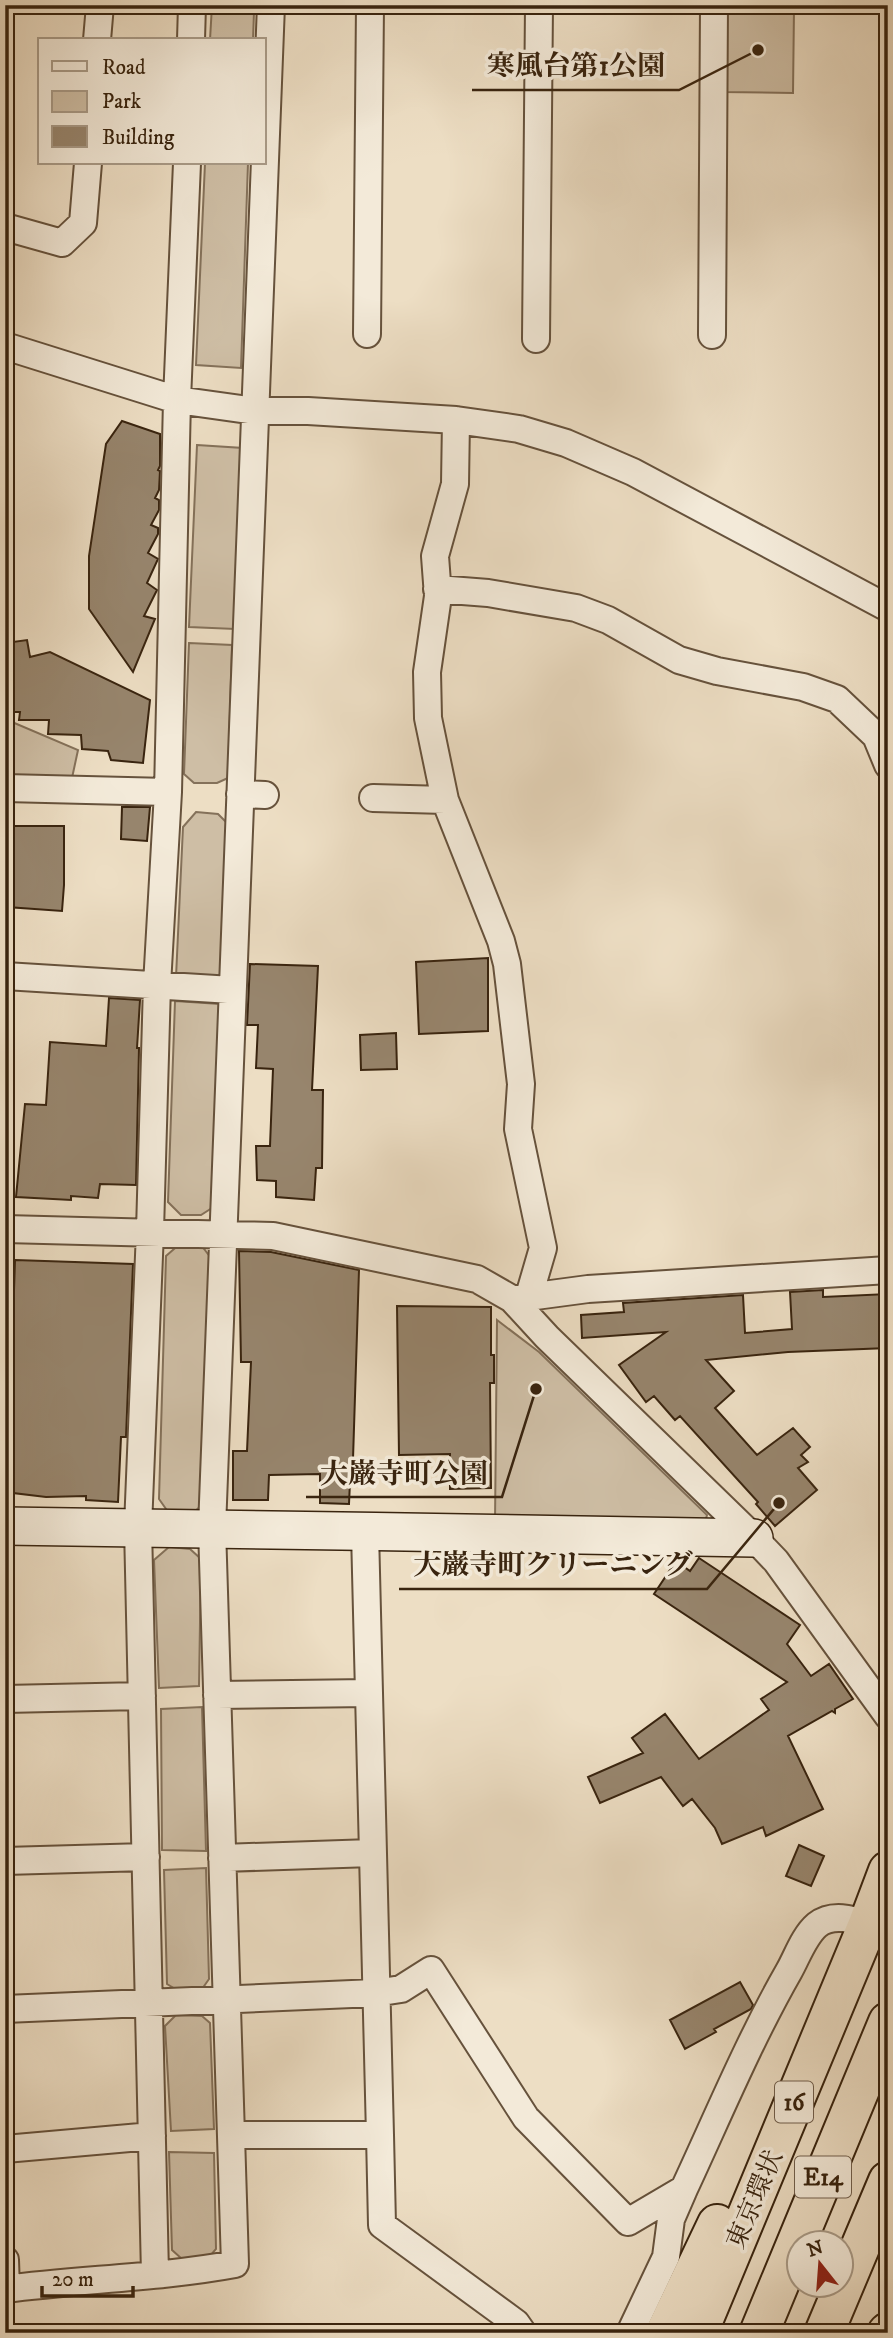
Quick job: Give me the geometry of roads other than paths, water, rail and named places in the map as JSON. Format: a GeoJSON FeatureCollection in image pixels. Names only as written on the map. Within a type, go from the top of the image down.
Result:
{"type":"FeatureCollection","features":[{"type":"Feature","properties":{"kind":"highway","name":"東京環状"},"geometry":{"type":"LineString","coordinates":[[698,2333],[888,1871]]}},
{"type":"Feature","properties":{"kind":"highway","name":"E14"},"geometry":{"type":"LineString","coordinates":[[759,2333],[888,2022]]}},
{"type":"Feature","properties":{"kind":"highway","name":"16"},"geometry":{"type":"LineString","coordinates":[[665,2333],[730,2198],[750,2166],[781,2134]]}},
{"type":"Feature","properties":{"kind":"highway","name":"E14"},"geometry":{"type":"LineString","coordinates":[[824,2333],[888,2181]]}},
{"type":"Feature","properties":{"kind":"street"},"geometry":{"type":"LineString","coordinates":[[97,38],[100,5]]}},
{"type":"Feature","properties":{"kind":"street"},"geometry":{"type":"LineString","coordinates":[[191,38],[192,5]]}},
{"type":"Feature","properties":{"kind":"street"},"geometry":{"type":"LineString","coordinates":[[266,132],[271,5]]}},
{"type":"Feature","properties":{"kind":"street"},"geometry":{"type":"LineString","coordinates":[[367,334],[370,5]]}},
{"type":"Feature","properties":{"kind":"street"},"geometry":{"type":"LineString","coordinates":[[536,339],[539,5]]}},
{"type":"Feature","properties":{"kind":"street"},"geometry":{"type":"LineString","coordinates":[[712,335],[714,5]]}},
{"type":"Feature","properties":{"kind":"street"},"geometry":{"type":"LineString","coordinates":[[5,227],[62,243],[83,223],[88,164]]}},
{"type":"Feature","properties":{"kind":"street"},"geometry":{"type":"LineString","coordinates":[[155,2274],[138,1527],[158,985],[168,792],[177,400],[187,164]]}},
{"type":"Feature","properties":{"kind":"street"},"geometry":{"type":"LineString","coordinates":[[5,2260],[6,2289],[196,2272],[235,2264],[212,1528],[232,990],[253,794],[255,411],[265,164]]}},
{"type":"Feature","properties":{"kind":"street"},"geometry":{"type":"LineString","coordinates":[[5,346],[177,400],[255,411],[308,411],[456,420],[519,429],[589,452],[632,472],[888,608]]}},
{"type":"Feature","properties":{"kind":"street"},"geometry":{"type":"LineString","coordinates":[[456,420],[454,484],[435,556],[437,617],[427,672],[428,718],[445,800],[501,941],[507,964],[521,1084],[519,1129],[542,1248],[520,1297]]}},
{"type":"Feature","properties":{"kind":"street"},"geometry":{"type":"LineString","coordinates":[[437,589],[488,593],[576,608],[608,620],[679,660],[718,671],[803,687],[837,699],[876,736],[888,765]]}},
{"type":"Feature","properties":{"kind":"street"},"geometry":{"type":"LineString","coordinates":[[5,788],[168,792]]}},
{"type":"Feature","properties":{"kind":"street"},"geometry":{"type":"LineString","coordinates":[[373,798],[445,800]]}},
{"type":"Feature","properties":{"kind":"street"},"geometry":{"type":"LineString","coordinates":[[5,976],[232,990]]}},
{"type":"Feature","properties":{"kind":"street"},"geometry":{"type":"LineString","coordinates":[[5,1229],[273,1236],[477,1279],[520,1297],[588,1289],[888,1270]]}},
{"type":"Feature","properties":{"kind":"street"},"geometry":{"type":"LineString","coordinates":[[520,1297],[547,1337],[776,1562],[888,1716]]}},
{"type":"Feature","properties":{"kind":"street"},"geometry":{"type":"LineString","coordinates":[[5,1526],[754,1538]]}},
{"type":"Feature","properties":{"kind":"street"},"geometry":{"type":"LineString","coordinates":[[365,1532],[382,2225],[516,2323],[523,2333]]}},
{"type":"Feature","properties":{"kind":"street"},"geometry":{"type":"LineString","coordinates":[[217,1695],[368,1693]]}},
{"type":"Feature","properties":{"kind":"street"},"geometry":{"type":"LineString","coordinates":[[5,1699],[142,1696]]}},
{"type":"Feature","properties":{"kind":"street"},"geometry":{"type":"LineString","coordinates":[[222,1858],[372,1853]]}},
{"type":"Feature","properties":{"kind":"street"},"geometry":{"type":"LineString","coordinates":[[5,1861],[146,1857]]}},
{"type":"Feature","properties":{"kind":"street"},"geometry":{"type":"LineString","coordinates":[[630,2333],[666,2256],[671,2219],[684,2189],[768,2008],[809,1935],[818,1924],[832,1919],[847,1918],[868,1924]]}},
{"type":"Feature","properties":{"kind":"street"},"geometry":{"type":"LineString","coordinates":[[5,2009],[375,1993],[401,1989],[430,1970],[527,2118],[628,2222],[684,2189]]}},
{"type":"Feature","properties":{"kind":"street"},"geometry":{"type":"LineString","coordinates":[[231,2135],[380,2135]]}},
{"type":"Feature","properties":{"kind":"street"},"geometry":{"type":"LineString","coordinates":[[5,2149],[152,2136]]}},
{"type":"Feature","properties":{"kind":"place","name":"寒風台第1公園"},"geometry":{"type":"Point","coordinates":[758,50]}},
{"type":"Feature","properties":{"kind":"place","name":"大巌寺町公園"},"geometry":{"type":"Point","coordinates":[536,1389]}},
{"type":"Feature","properties":{"kind":"place","name":"大巌寺町クリーニング"},"geometry":{"type":"Point","coordinates":[779,1503]}}]}
